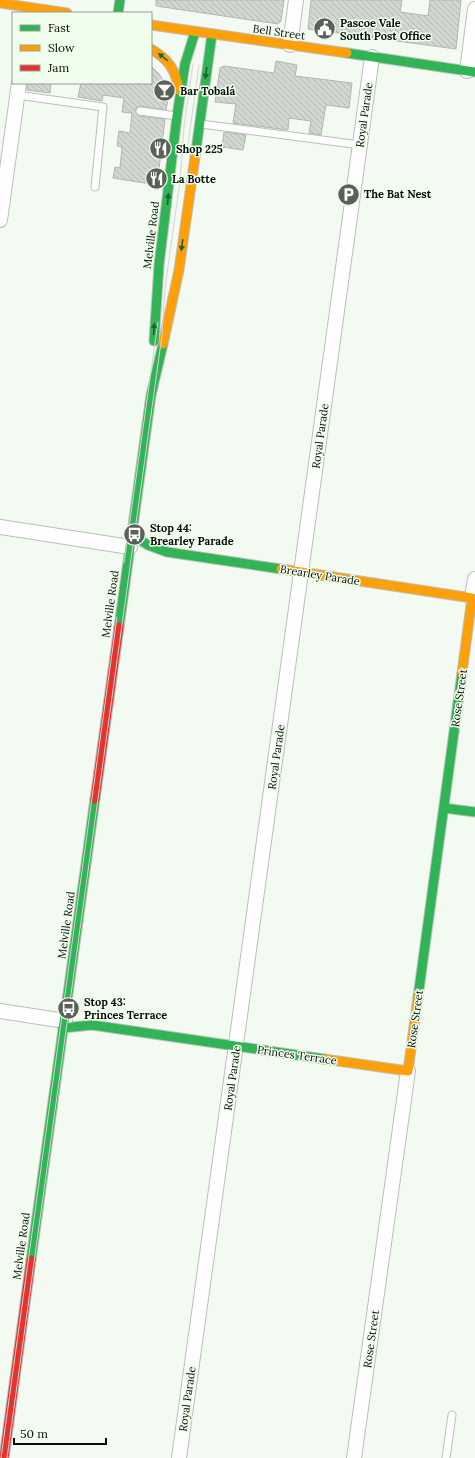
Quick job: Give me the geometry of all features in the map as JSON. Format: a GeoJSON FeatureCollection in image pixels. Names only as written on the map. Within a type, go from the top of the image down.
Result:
{"type":"FeatureCollection","features":[{"type":"Feature","properties":{"kind":"main road"},"geometry":{"type":"LineString","coordinates":[[118,12],[120,0]]}},
{"type":"Feature","properties":{"kind":"main road"},"geometry":{"type":"LineString","coordinates":[[0,3],[28,10],[54,12]]}},
{"type":"Feature","properties":{"kind":"main road","name":"Bell Street"},"geometry":{"type":"LineString","coordinates":[[152,26],[471,71]]}},
{"type":"Feature","properties":{"kind":"main road","name":"Melville Road"},"geometry":{"type":"LineString","coordinates":[[4,1458],[65,1020],[135,550],[151,395],[159,265],[180,94],[185,64],[195,32]]}},
{"type":"Feature","properties":{"kind":"main road","name":"Melville Road"},"geometry":{"type":"LineString","coordinates":[[151,395],[160,351],[174,300],[198,123],[212,34]]}},
{"type":"Feature","properties":{"kind":"main road"},"geometry":{"type":"LineString","coordinates":[[152,50],[168,61],[176,72],[180,94]]}},
{"type":"Feature","properties":{"kind":"main road","name":"Brearley Parade"},"geometry":{"type":"LineString","coordinates":[[135,550],[148,545],[167,552]]}},
{"type":"Feature","properties":{"kind":"main road","name":"Brearley Parade"},"geometry":{"type":"LineString","coordinates":[[135,550],[167,552],[472,598]]}},
{"type":"Feature","properties":{"kind":"main road","name":"Rose Street"},"geometry":{"type":"LineString","coordinates":[[408,1071],[472,598]]}},
{"type":"Feature","properties":{"kind":"main road"},"geometry":{"type":"LineString","coordinates":[[444,808],[475,812]]}},
{"type":"Feature","properties":{"kind":"main road","name":"Princes Terrace"},"geometry":{"type":"LineString","coordinates":[[92,1025],[67,1027],[65,1020],[408,1071]]}},
{"type":"Feature","properties":{"kind":"street"},"geometry":{"type":"LineString","coordinates":[[290,45],[296,0]]}},
{"type":"Feature","properties":{"kind":"street"},"geometry":{"type":"LineString","coordinates":[[471,71],[475,9]]}},
{"type":"Feature","properties":{"kind":"street","name":"Royal Parade"},"geometry":{"type":"LineString","coordinates":[[179,1458],[372,57]]}},
{"type":"Feature","properties":{"kind":"street"},"geometry":{"type":"LineString","coordinates":[[0,220],[18,89]]}},
{"type":"Feature","properties":{"kind":"street","name":"Brearley Parade"},"geometry":{"type":"LineString","coordinates":[[0,527],[135,550]]}},
{"type":"Feature","properties":{"kind":"street","name":"Rose Street"},"geometry":{"type":"LineString","coordinates":[[472,598],[475,579]]}},
{"type":"Feature","properties":{"kind":"street","name":"Princes Terrace"},"geometry":{"type":"LineString","coordinates":[[0,1011],[65,1020]]}},
{"type":"Feature","properties":{"kind":"street","name":"Rose Street"},"geometry":{"type":"LineString","coordinates":[[354,1458],[408,1071]]}},
{"type":"Feature","properties":{"kind":"lane"},"geometry":{"type":"LineString","coordinates":[[18,89],[103,107],[95,187]]}},
{"type":"Feature","properties":{"kind":"lane"},"geometry":{"type":"LineString","coordinates":[[140,111],[177,116]]}},
{"type":"Feature","properties":{"kind":"lane"},"geometry":{"type":"LineString","coordinates":[[198,123],[360,144]]}},
{"type":"Feature","properties":{"kind":"lane"},"geometry":{"type":"LineString","coordinates":[[446,1458],[452,1415]]}},
{"type":"Feature","properties":{"kind":"building"},"geometry":{"type":"Polygon","coordinates":[[[156,0],[284,0],[281,21],[278,24],[156,6],[156,0]]]}},
{"type":"Feature","properties":{"kind":"building"},"geometry":{"type":"Polygon","coordinates":[[[311,0],[402,0],[400,12],[428,16],[430,0],[461,0],[456,49],[308,29],[311,0]]]}},
{"type":"Feature","properties":{"kind":"building"},"geometry":{"type":"Polygon","coordinates":[[[276,61],[297,65],[295,76],[352,83],[349,108],[326,105],[321,135],[309,133],[311,121],[289,118],[288,130],[233,123],[236,104],[215,102],[220,68],[224,66],[274,73],[276,61]]]}},
{"type":"Feature","properties":{"kind":"building"},"geometry":{"type":"Polygon","coordinates":[[[152,67],[159,74],[166,84],[169,94],[166,110],[140,106],[136,108],[135,111],[139,116],[165,119],[157,185],[113,178],[115,167],[120,168],[122,147],[117,146],[119,131],[130,133],[132,113],[122,112],[124,98],[103,95],[102,101],[78,97],[81,84],[152,84],[152,67]]]}},
{"type":"Feature","properties":{"kind":"building"},"geometry":{"type":"Polygon","coordinates":[[[27,84],[51,84],[50,93],[27,90],[27,84]]]}},
{"type":"Feature","properties":{"kind":"building"},"geometry":{"type":"Polygon","coordinates":[[[224,132],[246,135],[243,150],[222,147],[224,132]]]}},
{"type":"Feature","properties":{"kind":"tram line"},"geometry":{"type":"LineString","coordinates":[[7,1458],[162,335],[165,288],[180,181],[184,127],[193,64]]}},
{"type":"Feature","properties":{"kind":"tram line"},"geometry":{"type":"LineString","coordinates":[[187,152],[199,65]]}},
{"type":"Feature","properties":{"kind":"tram line"},"geometry":{"type":"LineString","coordinates":[[124,563],[158,322]]}},
{"type":"Feature","properties":{"kind":"tram line"},"geometry":{"type":"LineString","coordinates":[[1,1458],[117,617]]}},
{"type":"Feature","properties":{"kind":"traffic: fast"},"geometry":{"type":"LineString","coordinates":[[118,12],[120,0]]}},
{"type":"Feature","properties":{"kind":"traffic: fast"},"geometry":{"type":"LineString","coordinates":[[154,341],[159,265],[177,116],[185,64],[195,32]]}},
{"type":"Feature","properties":{"kind":"traffic: fast"},"geometry":{"type":"LineString","coordinates":[[196,150],[212,34]]}},
{"type":"Feature","properties":{"kind":"traffic: fast"},"geometry":{"type":"LineString","coordinates":[[347,53],[475,72]]}},
{"type":"Feature","properties":{"kind":"traffic: fast"},"geometry":{"type":"LineString","coordinates":[[119,627],[151,395],[163,344]]}},
{"type":"Feature","properties":{"kind":"traffic: fast"},"geometry":{"type":"LineString","coordinates":[[132,535],[148,545],[167,552],[281,569]]}},
{"type":"Feature","properties":{"kind":"traffic: fast"},"geometry":{"type":"LineString","coordinates":[[418,997],[462,673]]}},
{"type":"Feature","properties":{"kind":"traffic: fast"},"geometry":{"type":"LineString","coordinates":[[31,1260],[95,799]]}},
{"type":"Feature","properties":{"kind":"traffic: fast"},"geometry":{"type":"LineString","coordinates":[[444,808],[475,812]]}},
{"type":"Feature","properties":{"kind":"traffic: fast"},"geometry":{"type":"LineString","coordinates":[[63,1028],[92,1025],[324,1059]]}},
{"type":"Feature","properties":{"kind":"traffic: slow"},"geometry":{"type":"LineString","coordinates":[[0,3],[60,12]]}},
{"type":"Feature","properties":{"kind":"traffic: slow"},"geometry":{"type":"LineString","coordinates":[[152,25],[347,53]]}},
{"type":"Feature","properties":{"kind":"traffic: slow"},"geometry":{"type":"LineString","coordinates":[[152,50],[167,61],[176,77],[179,90]]}},
{"type":"Feature","properties":{"kind":"traffic: slow"},"geometry":{"type":"LineString","coordinates":[[163,344],[179,270],[196,150]]}},
{"type":"Feature","properties":{"kind":"traffic: slow"},"geometry":{"type":"LineString","coordinates":[[281,569],[472,598],[462,673]]}},
{"type":"Feature","properties":{"kind":"traffic: slow"},"geometry":{"type":"LineString","coordinates":[[324,1059],[408,1071],[418,997]]}},
{"type":"Feature","properties":{"kind":"traffic: jam"},"geometry":{"type":"LineString","coordinates":[[95,799],[119,627]]}},
{"type":"Feature","properties":{"kind":"traffic: jam"},"geometry":{"type":"LineString","coordinates":[[4,1458],[31,1260]]}},
{"type":"Feature","properties":{"kind":"place","name":"Pascoe Vale South Post Office"},"geometry":{"type":"Point","coordinates":[325,29]}},
{"type":"Feature","properties":{"kind":"place","name":"Bar Tobalá"},"geometry":{"type":"Point","coordinates":[165,91]}},
{"type":"Feature","properties":{"kind":"place","name":"Shop 225"},"geometry":{"type":"Point","coordinates":[160,149]}},
{"type":"Feature","properties":{"kind":"place","name":"La Botte"},"geometry":{"type":"Point","coordinates":[156,179]}},
{"type":"Feature","properties":{"kind":"place","name":"The Bat Nest"},"geometry":{"type":"Point","coordinates":[348,194]}},
{"type":"Feature","properties":{"kind":"place","name":"Stop 44: Brearley Parade"},"geometry":{"type":"Point","coordinates":[135,534]}},
{"type":"Feature","properties":{"kind":"place","name":"Stop 43: Princes Terrace"},"geometry":{"type":"Point","coordinates":[69,1008]}}]}
